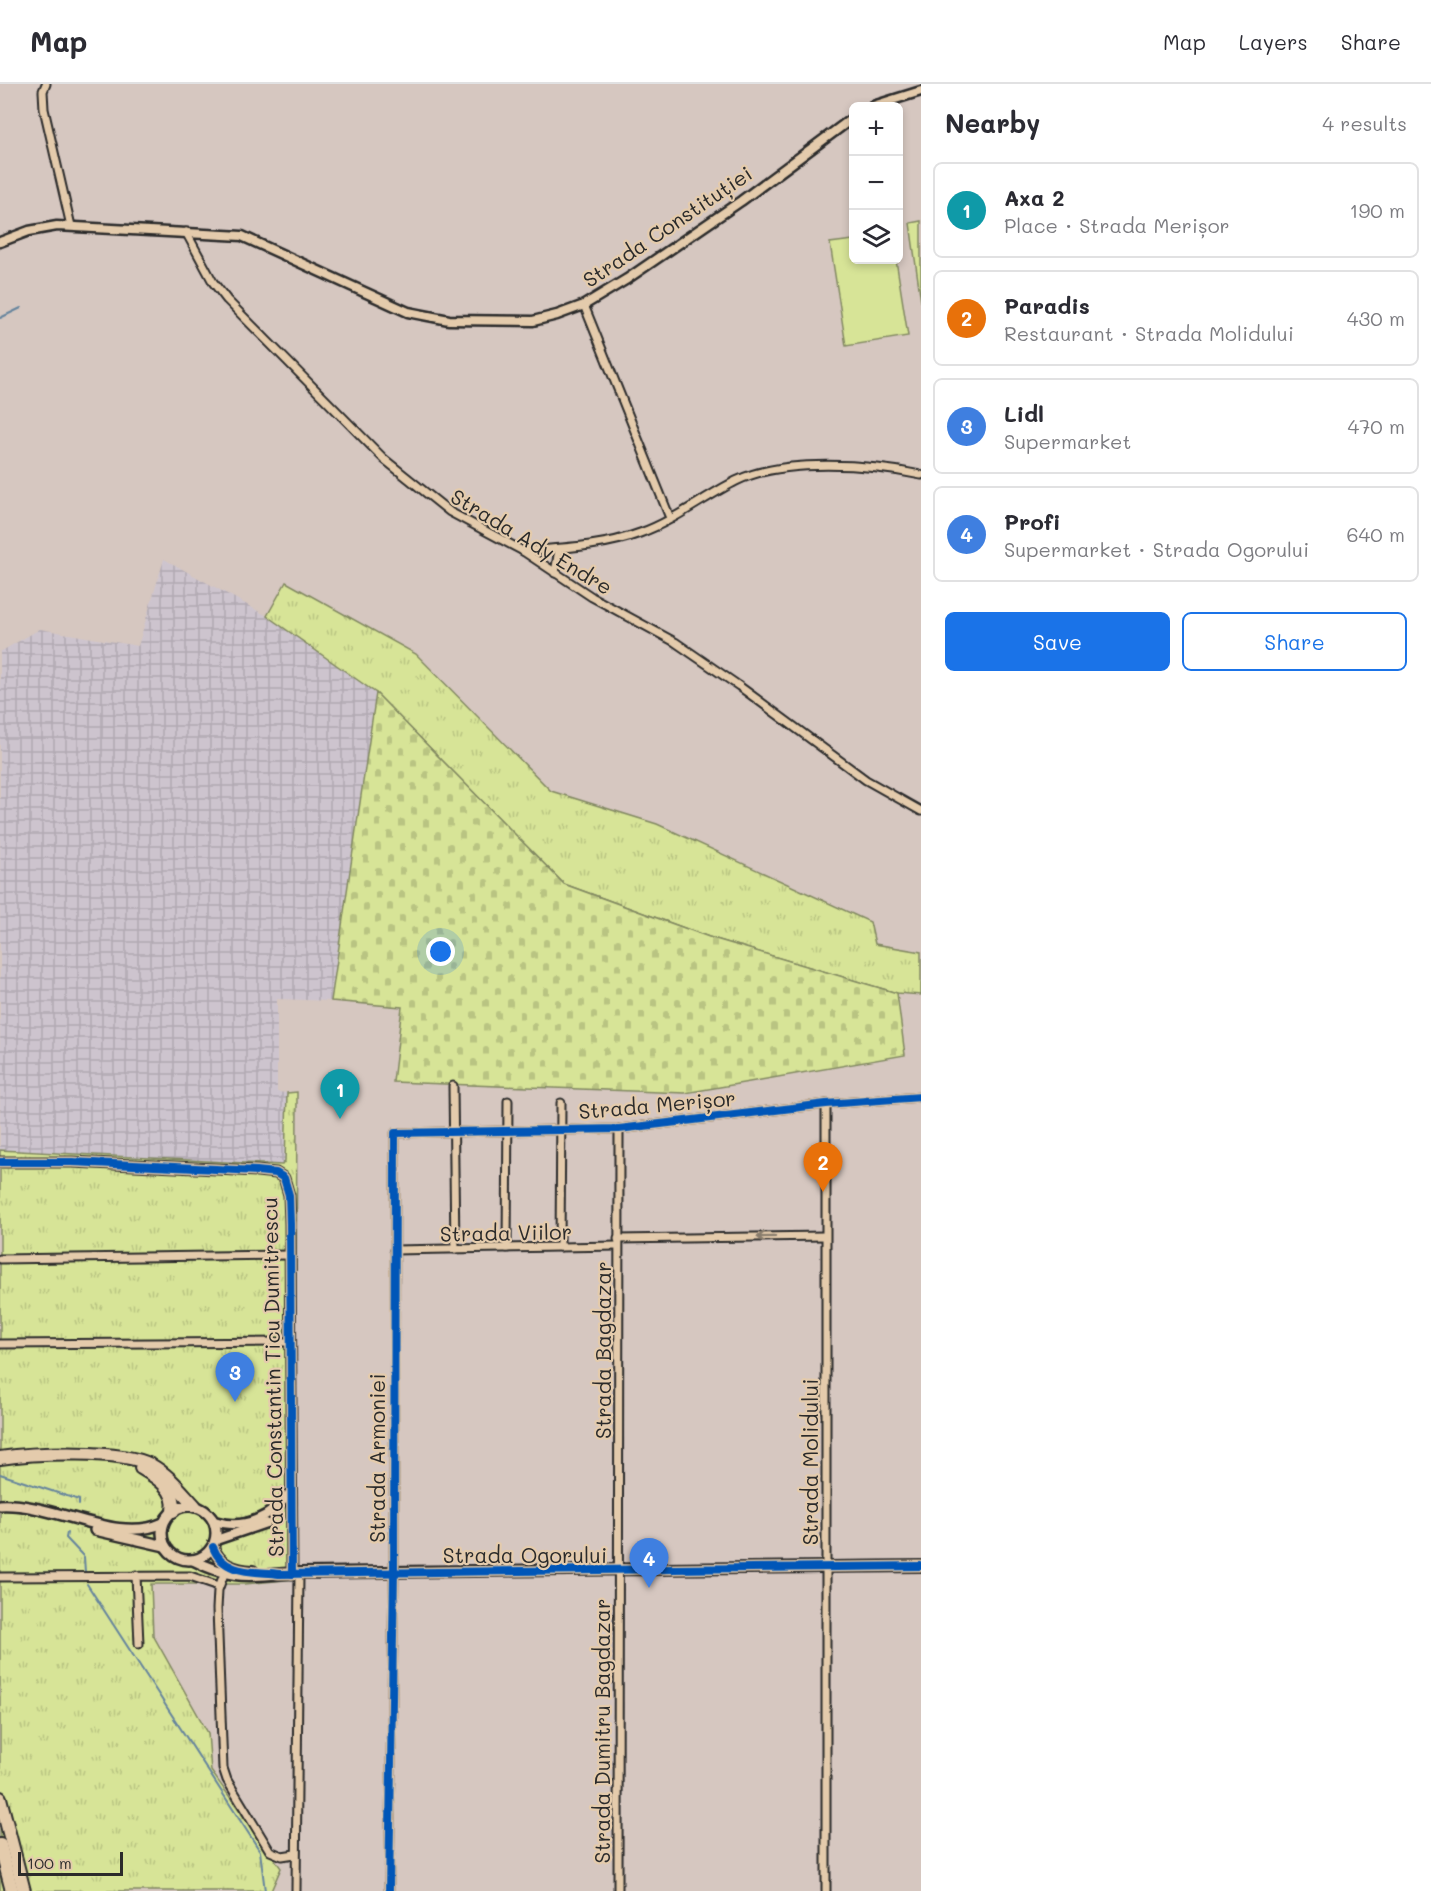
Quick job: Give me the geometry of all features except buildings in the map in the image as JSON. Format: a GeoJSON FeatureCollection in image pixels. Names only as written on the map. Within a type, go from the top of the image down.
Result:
{"type":"FeatureCollection","features":[{"type":"Feature","properties":{"kind":"highway"},"geometry":{"type":"LineString","coordinates":[[0,1458],[24,1455],[122,1456],[144,1462],[163,1472],[195,1506]]}},
{"type":"Feature","properties":{"kind":"highway"},"geometry":{"type":"LineString","coordinates":[[69,1455],[120,1462],[141,1468],[167,1488],[174,1500],[173,1511]]}},
{"type":"Feature","properties":{"kind":"highway"},"geometry":{"type":"LineString","coordinates":[[0,1797],[24,1891]]}},
{"type":"Feature","properties":{"kind":"highway"},"geometry":{"type":"LineString","coordinates":[[0,1845],[12,1891]]}},
{"type":"Feature","properties":{"kind":"main road"},"geometry":{"type":"LineString","coordinates":[[0,1505],[26,1505],[104,1527],[127,1530],[150,1528],[163,1523],[173,1511],[183,1506],[195,1506],[204,1510],[214,1521],[214,1544],[202,1557],[194,1560],[174,1556],[165,1546],[162,1535],[163,1523]]}},
{"type":"Feature","properties":{"kind":"main road"},"geometry":{"type":"LineString","coordinates":[[55,1512],[102,1532],[165,1546]]}},
{"type":"Feature","properties":{"kind":"main road","name":"Strada Ogorului"},"geometry":{"type":"LineString","coordinates":[[214,1544],[220,1561],[236,1569],[296,1576],[394,1572],[921,1566]]}},
{"type":"Feature","properties":{"kind":"main road","name":"Strada Ogorului"},"geometry":{"type":"LineString","coordinates":[[194,1560],[224,1574],[242,1577],[279,1574]]}},
{"type":"Feature","properties":{"kind":"street"},"geometry":{"type":"LineString","coordinates":[[45,85],[44,109],[71,226]]}},
{"type":"Feature","properties":{"kind":"street"},"geometry":{"type":"LineString","coordinates":[[886,102],[921,91]]}},
{"type":"Feature","properties":{"kind":"street","name":"Strada Constituției"},"geometry":{"type":"LineString","coordinates":[[0,242],[37,229],[71,226],[229,234],[256,240],[378,300],[420,316],[449,320],[519,322],[557,315],[584,305],[627,279],[741,201],[849,121]]}},
{"type":"Feature","properties":{"kind":"street","name":"Strada Ady Endre"},"geometry":{"type":"LineString","coordinates":[[186,232],[213,282],[227,300],[384,459],[458,518],[523,551],[622,614],[675,642],[866,780],[921,811]]}},
{"type":"Feature","properties":{"kind":"street"},"geometry":{"type":"LineString","coordinates":[[584,305],[670,518]]}},
{"type":"Feature","properties":{"kind":"street"},"geometry":{"type":"LineString","coordinates":[[523,551],[559,549],[622,539],[642,533],[738,480],[765,472],[844,465],[892,468],[921,474]]}},
{"type":"Feature","properties":{"kind":"street"},"geometry":{"type":"LineString","coordinates":[[555,573],[559,549]]}},
{"type":"Feature","properties":{"kind":"street"},"geometry":{"type":"LineString","coordinates":[[453,1086],[455,1249]]}},
{"type":"Feature","properties":{"kind":"street","name":"Strada Merișor"},"geometry":{"type":"LineString","coordinates":[[395,1133],[619,1130],[826,1104],[921,1097]]}},
{"type":"Feature","properties":{"kind":"street"},"geometry":{"type":"LineString","coordinates":[[507,1248],[508,1101]]}},
{"type":"Feature","properties":{"kind":"street"},"geometry":{"type":"LineString","coordinates":[[560,1247],[561,1103]]}},
{"type":"Feature","properties":{"kind":"street","name":"Strada Molidului"},"geometry":{"type":"LineString","coordinates":[[826,1104],[824,1568],[826,1891]]}},
{"type":"Feature","properties":{"kind":"street","name":"Strada Bagdazar"},"geometry":{"type":"LineString","coordinates":[[618,1571],[619,1130]]}},
{"type":"Feature","properties":{"kind":"street","name":"Strada Armoniei"},"geometry":{"type":"LineString","coordinates":[[389,1891],[394,1572],[395,1133]]}},
{"type":"Feature","properties":{"kind":"street","name":"Strada Constantin Ticu Dumitrescu"},"geometry":{"type":"LineString","coordinates":[[0,1162],[72,1162],[276,1173],[284,1178],[288,1185],[291,1492],[296,1576]]}},
{"type":"Feature","properties":{"kind":"street","name":"Strada Viilor"},"geometry":{"type":"LineString","coordinates":[[394,1250],[560,1247],[618,1242],[825,1236]]}},
{"type":"Feature","properties":{"kind":"street"},"geometry":{"type":"LineString","coordinates":[[0,1259],[290,1255]]}},
{"type":"Feature","properties":{"kind":"street"},"geometry":{"type":"LineString","coordinates":[[0,1344],[289,1342]]}},
{"type":"Feature","properties":{"kind":"street"},"geometry":{"type":"LineString","coordinates":[[214,1544],[266,1523],[278,1512],[291,1492]]}},
{"type":"Feature","properties":{"kind":"street"},"geometry":{"type":"LineString","coordinates":[[214,1521],[227,1524],[252,1522],[264,1518],[282,1504]]}},
{"type":"Feature","properties":{"kind":"street","name":"Strada Dumitru Bagdazar"},"geometry":{"type":"LineString","coordinates":[[618,1571],[618,1891]]}},
{"type":"Feature","properties":{"kind":"street"},"geometry":{"type":"LineString","coordinates":[[224,1574],[219,1586],[217,1609],[223,1768],[227,1780],[270,1851],[282,1856],[295,1854]]}},
{"type":"Feature","properties":{"kind":"street"},"geometry":{"type":"LineString","coordinates":[[135,1575],[139,1644]]}},
{"type":"Feature","properties":{"kind":"street"},"geometry":{"type":"LineString","coordinates":[[0,1577],[190,1576],[219,1586]]}},
{"type":"Feature","properties":{"kind":"street"},"geometry":{"type":"LineString","coordinates":[[296,1576],[296,1891]]}},
{"type":"Feature","properties":{"kind":"shaded area"},"geometry":{"type":"Polygon","coordinates":[[[164,559],[267,616],[376,693],[331,1001],[277,999],[277,1092],[287,1093],[285,1161],[282,1165],[0,1150],[0,652],[40,629],[138,646],[164,559]]]}},
{"type":"Feature","properties":{"kind":"green space"},"geometry":{"type":"Polygon","coordinates":[[[921,221],[921,302],[910,223],[921,221]]]}},
{"type":"Feature","properties":{"kind":"green space"},"geometry":{"type":"Polygon","coordinates":[[[849,241],[849,264],[897,264],[908,336],[846,346],[830,243],[849,241]]]}},
{"type":"Feature","properties":{"kind":"green space"},"geometry":{"type":"Polygon","coordinates":[[[286,582],[416,654],[551,791],[657,824],[870,922],[875,944],[921,952],[921,995],[897,993],[709,937],[564,884],[376,693],[267,616],[286,582]]]}},
{"type":"Feature","properties":{"kind":"green space"},"geometry":{"type":"Polygon","coordinates":[[[376,693],[564,884],[709,937],[897,993],[905,1055],[685,1093],[393,1082],[402,1007],[331,1001],[376,693]]]}},
{"type":"Feature","properties":{"kind":"green space"},"geometry":{"type":"Polygon","coordinates":[[[297,1092],[295,1579],[245,1584],[151,1584],[153,1635],[208,1733],[211,1771],[281,1868],[271,1891],[0,1891],[0,1150],[282,1165],[285,1161],[287,1093],[297,1092]]]}},
{"type":"Feature","properties":{"kind":"waterway"},"geometry":{"type":"LineString","coordinates":[[0,318],[21,308]]}},
{"type":"Feature","properties":{"kind":"waterway"},"geometry":{"type":"LineString","coordinates":[[0,1474],[79,1500],[79,1505]]}},
{"type":"Feature","properties":{"kind":"waterway"},"geometry":{"type":"LineString","coordinates":[[67,1533],[66,1538],[84,1557],[85,1572]]}},
{"type":"Feature","properties":{"kind":"waterway"},"geometry":{"type":"LineString","coordinates":[[87,1584],[260,1851],[265,1891]]}},
{"type":"Feature","properties":{"kind":"cycle path"},"geometry":{"type":"LineString","coordinates":[[389,1891],[394,1572],[395,1133],[619,1129],[826,1104],[921,1097]]}},
{"type":"Feature","properties":{"kind":"cycle path"},"geometry":{"type":"LineString","coordinates":[[0,1162],[72,1162],[257,1171],[276,1173],[284,1178],[289,1195],[290,1224],[292,1574]]}},
{"type":"Feature","properties":{"kind":"cycle path"},"geometry":{"type":"LineString","coordinates":[[213,1547],[224,1563],[232,1567],[250,1572],[279,1574],[921,1566]]}},
{"type":"Feature","properties":{"kind":"place","name":"Axa 2"},"geometry":{"type":"Point","coordinates":[340,1119]}},
{"type":"Feature","properties":{"kind":"place","name":"Paradis"},"geometry":{"type":"Point","coordinates":[823,1192]}},
{"type":"Feature","properties":{"kind":"place","name":"Lidl"},"geometry":{"type":"Point","coordinates":[235,1402]}},
{"type":"Feature","properties":{"kind":"place","name":"Profi"},"geometry":{"type":"Point","coordinates":[649,1588]}}]}
